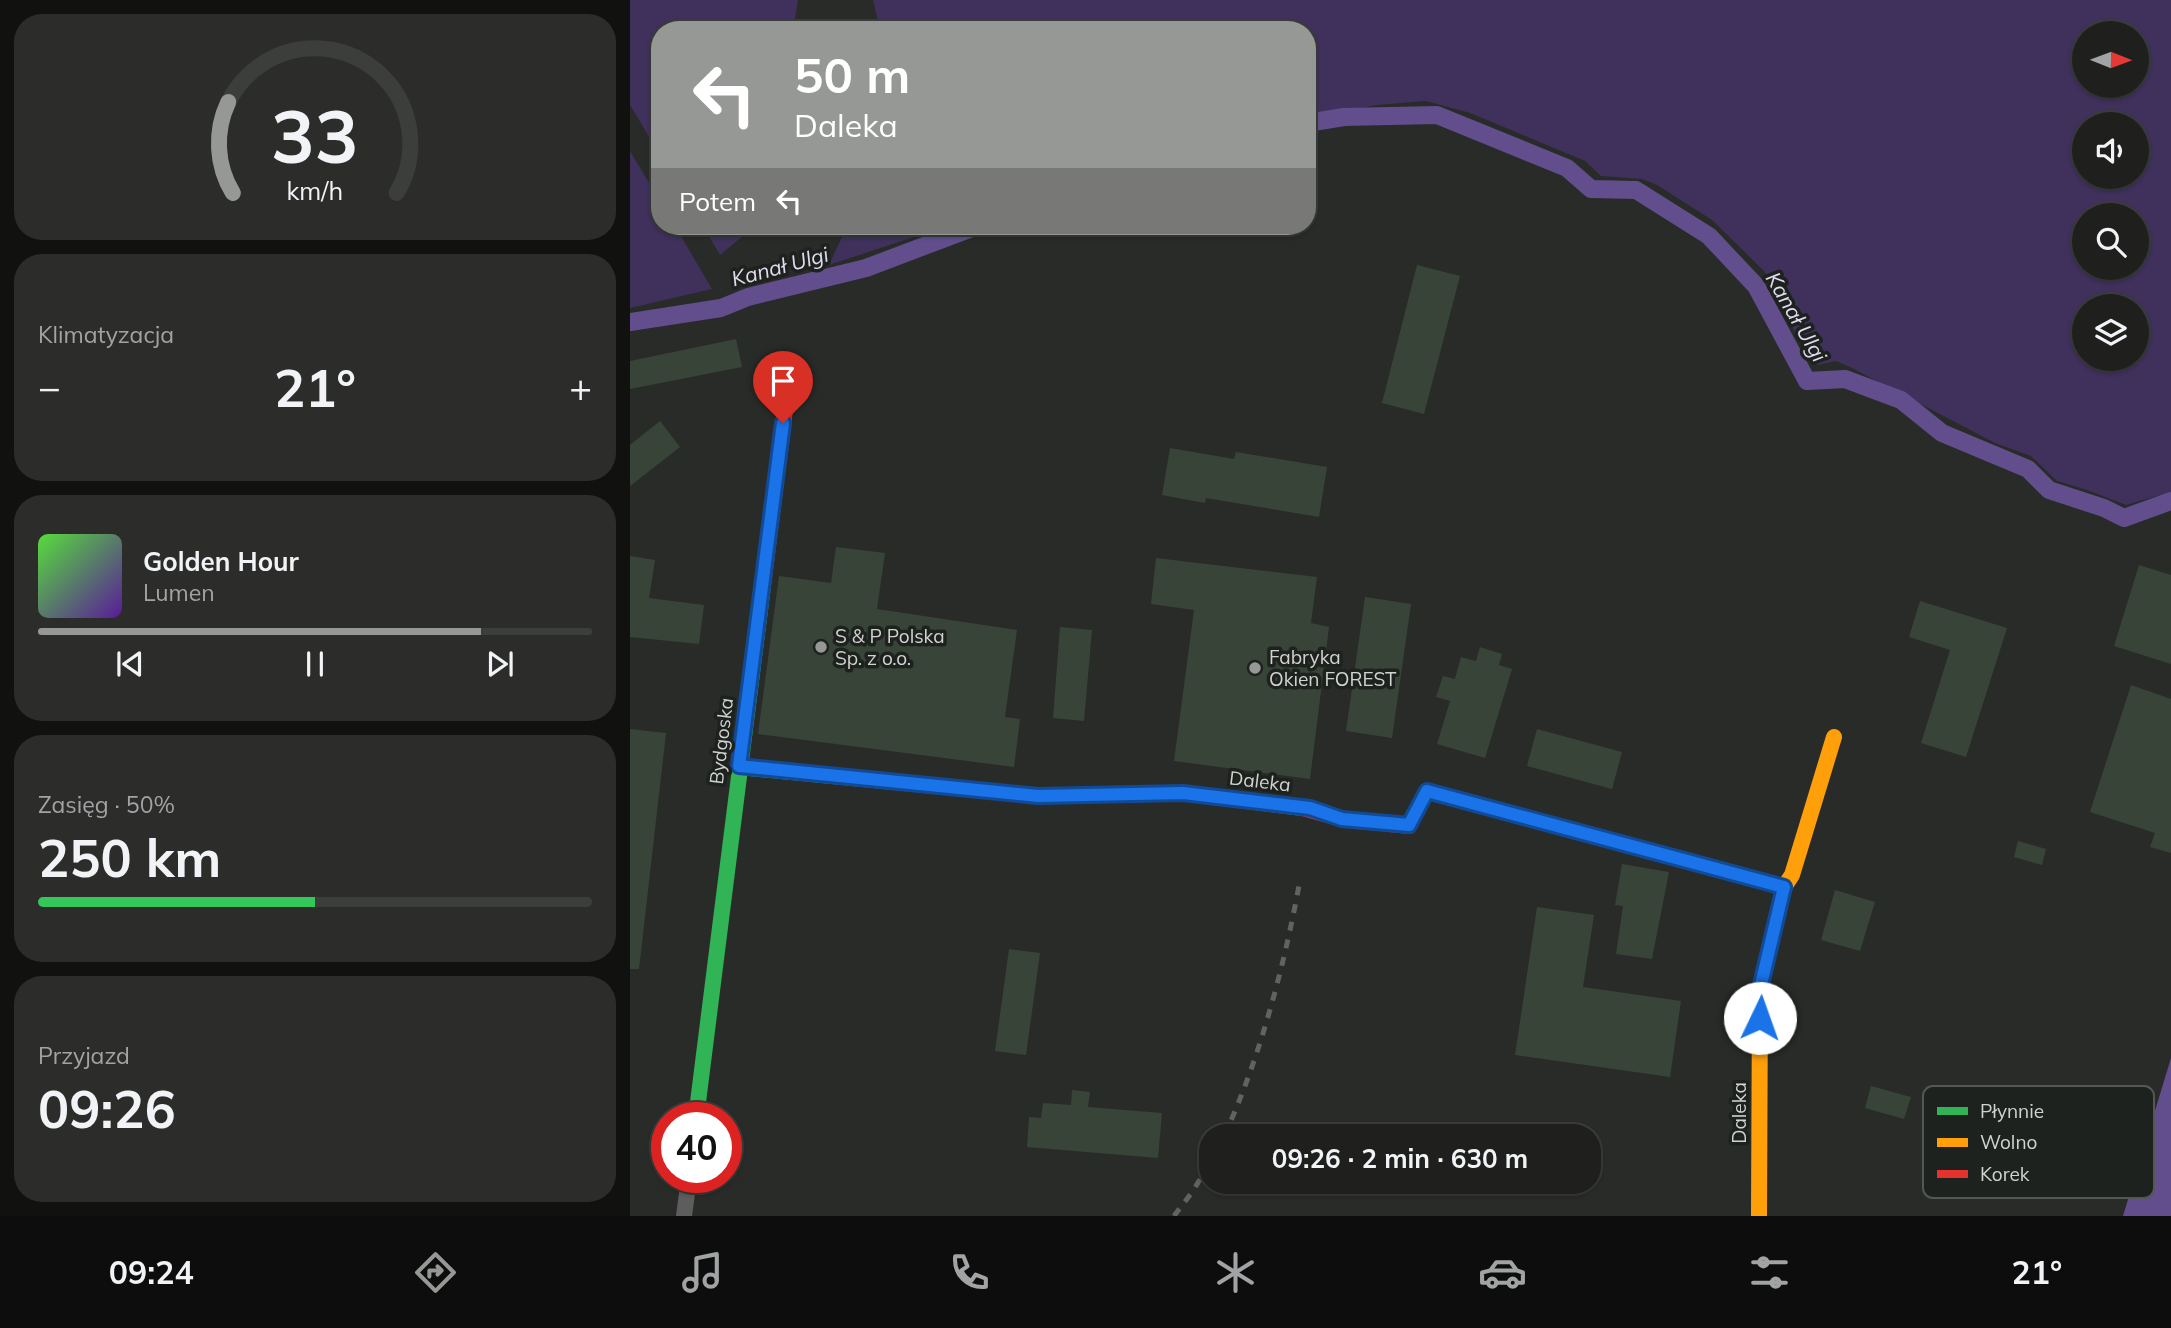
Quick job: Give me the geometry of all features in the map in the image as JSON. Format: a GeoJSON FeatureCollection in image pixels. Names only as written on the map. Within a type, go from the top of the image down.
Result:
{"type":"FeatureCollection","features":[{"type":"Feature","properties":{"kind":"street","name":"Bydgoska"},"geometry":{"type":"LineString","coordinates":[[698,1102],[790,370]]}},
{"type":"Feature","properties":{"kind":"street","name":"Daleka"},"geometry":{"type":"LineString","coordinates":[[1759,1216],[1760,989],[1784,887],[1792,875],[1834,737]]}},
{"type":"Feature","properties":{"kind":"street","name":"Daleka"},"geometry":{"type":"LineString","coordinates":[[739,766],[1038,796],[1183,793],[1310,808],[1342,819],[1409,825],[1427,791],[1784,887]]}},
{"type":"Feature","properties":{"kind":"street"},"geometry":{"type":"LineString","coordinates":[[684,1216],[687,1193]]}},
{"type":"Feature","properties":{"kind":"shaded area"},"geometry":{"type":"Polygon","coordinates":[[[630,0],[798,0],[794,21],[651,21],[651,140],[630,105],[630,0]]]}},
{"type":"Feature","properties":{"kind":"shaded area"},"geometry":{"type":"Polygon","coordinates":[[[873,0],[2171,0],[2171,492],[2126,505],[2057,481],[2031,456],[1995,443],[1850,367],[1836,361],[1817,365],[1799,340],[1765,272],[1712,220],[1657,185],[1642,179],[1601,176],[1585,161],[1470,113],[1426,101],[1377,105],[1316,116],[1316,21],[878,21],[873,0]]]}},
{"type":"Feature","properties":{"kind":"shaded area"},"geometry":{"type":"Polygon","coordinates":[[[630,151],[651,186],[651,235],[680,235],[712,289],[630,308],[630,151]]]}},
{"type":"Feature","properties":{"kind":"shaded area"},"geometry":{"type":"Polygon","coordinates":[[[708,235],[744,235],[720,255],[708,235]]]}},
{"type":"Feature","properties":{"kind":"shaded area"},"geometry":{"type":"Polygon","coordinates":[[[843,235],[920,235],[829,265],[843,235]]]}},
{"type":"Feature","properties":{"kind":"shaded area"},"geometry":{"type":"Polygon","coordinates":[[[2171,1058],[2171,1216],[2123,1216],[2128,1198],[2154,1198],[2154,1114],[2171,1058]]]}},
{"type":"Feature","properties":{"kind":"building"},"geometry":{"type":"Polygon","coordinates":[[[1417,265],[1460,276],[1424,414],[1382,403],[1417,265]]]}},
{"type":"Feature","properties":{"kind":"building"},"geometry":{"type":"Polygon","coordinates":[[[736,339],[742,367],[630,389],[630,361],[736,339]]]}},
{"type":"Feature","properties":{"kind":"building"},"geometry":{"type":"Polygon","coordinates":[[[660,421],[680,447],[630,486],[630,445],[660,421]]]}},
{"type":"Feature","properties":{"kind":"building"},"geometry":{"type":"Polygon","coordinates":[[[1170,448],[1234,459],[1236,452],[1327,467],[1319,517],[1206,498],[1205,503],[1162,495],[1170,448]]]}},
{"type":"Feature","properties":{"kind":"building","name":"S & P Polska Sp. z o.o."},"geometry":{"type":"Polygon","coordinates":[[[836,547],[885,553],[877,609],[1017,630],[1005,717],[1020,719],[1014,767],[758,734],[779,576],[831,583],[836,547]]]}},
{"type":"Feature","properties":{"kind":"building"},"geometry":{"type":"Polygon","coordinates":[[[630,556],[655,560],[649,598],[704,605],[699,644],[630,637],[630,556]]]}},
{"type":"Feature","properties":{"kind":"building"},"geometry":{"type":"Polygon","coordinates":[[[1156,558],[1317,577],[1311,623],[1329,627],[1310,779],[1174,761],[1194,610],[1151,604],[1156,558]]]}},
{"type":"Feature","properties":{"kind":"building"},"geometry":{"type":"Polygon","coordinates":[[[2139,565],[2171,575],[2171,664],[2114,646],[2139,565]]]}},
{"type":"Feature","properties":{"kind":"building"},"geometry":{"type":"Polygon","coordinates":[[[1365,597],[1411,604],[1392,738],[1346,731],[1365,597]]]}},
{"type":"Feature","properties":{"kind":"building"},"geometry":{"type":"Polygon","coordinates":[[[1920,601],[2007,628],[1966,757],[1921,743],[1950,650],[1909,637],[1920,601]]]}},
{"type":"Feature","properties":{"kind":"building"},"geometry":{"type":"Polygon","coordinates":[[[1060,627],[1092,630],[1084,721],[1053,718],[1060,627]]]}},
{"type":"Feature","properties":{"kind":"building"},"geometry":{"type":"Polygon","coordinates":[[[1480,647],[1502,654],[1499,665],[1512,669],[1485,758],[1437,744],[1450,701],[1436,697],[1443,676],[1455,679],[1461,657],[1476,661],[1480,647]]]}},
{"type":"Feature","properties":{"kind":"building"},"geometry":{"type":"Polygon","coordinates":[[[2131,685],[2171,699],[2171,853],[2150,847],[2155,833],[2090,812],[2131,685]]]}},
{"type":"Feature","properties":{"kind":"building"},"geometry":{"type":"Polygon","coordinates":[[[630,729],[666,733],[639,969],[630,969],[630,729]]]}},
{"type":"Feature","properties":{"kind":"building"},"geometry":{"type":"Polygon","coordinates":[[[1537,729],[1622,752],[1612,789],[1527,766],[1537,729]]]}},
{"type":"Feature","properties":{"kind":"building"},"geometry":{"type":"Polygon","coordinates":[[[2018,841],[2046,849],[2042,865],[2014,857],[2018,841]]]}},
{"type":"Feature","properties":{"kind":"building"},"geometry":{"type":"Polygon","coordinates":[[[1622,864],[1669,872],[1652,959],[1616,954],[1623,906],[1615,905],[1622,864]]]}},
{"type":"Feature","properties":{"kind":"building"},"geometry":{"type":"Polygon","coordinates":[[[1835,890],[1875,902],[1860,951],[1821,940],[1835,890]]]}},
{"type":"Feature","properties":{"kind":"building"},"geometry":{"type":"Polygon","coordinates":[[[1537,907],[1594,915],[1583,987],[1681,1001],[1670,1077],[1515,1055],[1537,907]]]}},
{"type":"Feature","properties":{"kind":"building"},"geometry":{"type":"Polygon","coordinates":[[[1009,949],[1040,953],[1026,1055],[995,1051],[1009,949]]]}},
{"type":"Feature","properties":{"kind":"building"},"geometry":{"type":"Polygon","coordinates":[[[1871,1086],[1911,1097],[1904,1119],[1865,1108],[1871,1086]]]}},
{"type":"Feature","properties":{"kind":"building"},"geometry":{"type":"Polygon","coordinates":[[[1072,1090],[1090,1092],[1088,1107],[1162,1113],[1158,1158],[1027,1147],[1029,1117],[1041,1118],[1043,1103],[1071,1105],[1072,1090]]]}},
{"type":"Feature","properties":{"kind":"waterway","name":"Kanał Ulgi"},"geometry":{"type":"LineString","coordinates":[[1316,122],[1344,117],[1437,115],[1567,168],[1591,189],[1636,190],[1709,236],[1756,286],[1807,381],[1845,379],[1901,400],[1942,433],[2028,469],[2049,490],[2104,508],[2124,518],[2171,501]]}},
{"type":"Feature","properties":{"kind":"waterway","name":"Kanał Ulgi"},"geometry":{"type":"LineString","coordinates":[[630,322],[721,308],[748,297],[866,268],[953,235]]}},
{"type":"Feature","properties":{"kind":"railway"},"geometry":{"type":"LineString","coordinates":[[1229,1124],[1249,1075],[1270,1010],[1300,880]]}},
{"type":"Feature","properties":{"kind":"railway"},"geometry":{"type":"LineString","coordinates":[[1174,1216],[1199,1181]]}},
{"type":"Feature","properties":{"kind":"traffic: fast"},"geometry":{"type":"LineString","coordinates":[[698,1102],[763,586]]}},
{"type":"Feature","properties":{"kind":"traffic: fast"},"geometry":{"type":"LineString","coordinates":[[739,767],[1038,796],[1183,793],[1303,808]]}},
{"type":"Feature","properties":{"kind":"traffic: slow"},"geometry":{"type":"LineString","coordinates":[[1615,842],[1784,887],[1792,875],[1834,737]]}},
{"type":"Feature","properties":{"kind":"traffic: slow"},"geometry":{"type":"LineString","coordinates":[[1759,1216],[1760,989],[1784,887]]}},
{"type":"Feature","properties":{"kind":"traffic: jam"},"geometry":{"type":"LineString","coordinates":[[763,586],[790,370]]}},
{"type":"Feature","properties":{"kind":"traffic: jam"},"geometry":{"type":"LineString","coordinates":[[1303,808],[1342,819],[1409,826],[1427,791],[1615,842]]}},
{"type":"Feature","properties":{"kind":"place","name":"S & P Polska Sp. z o.o."},"geometry":{"type":"Point","coordinates":[821,647]}},
{"type":"Feature","properties":{"kind":"place","name":"Fabryka Okien FOREST"},"geometry":{"type":"Point","coordinates":[1255,668]}},
{"type":"Feature","properties":{"kind":"route"},"geometry":{"type":"LineString","coordinates":[[783,423],[739,766],[1038,796],[1183,793],[1310,808],[1342,819],[1409,825],[1427,791],[1784,887],[1760,989],[1760,1018]]}}]}
